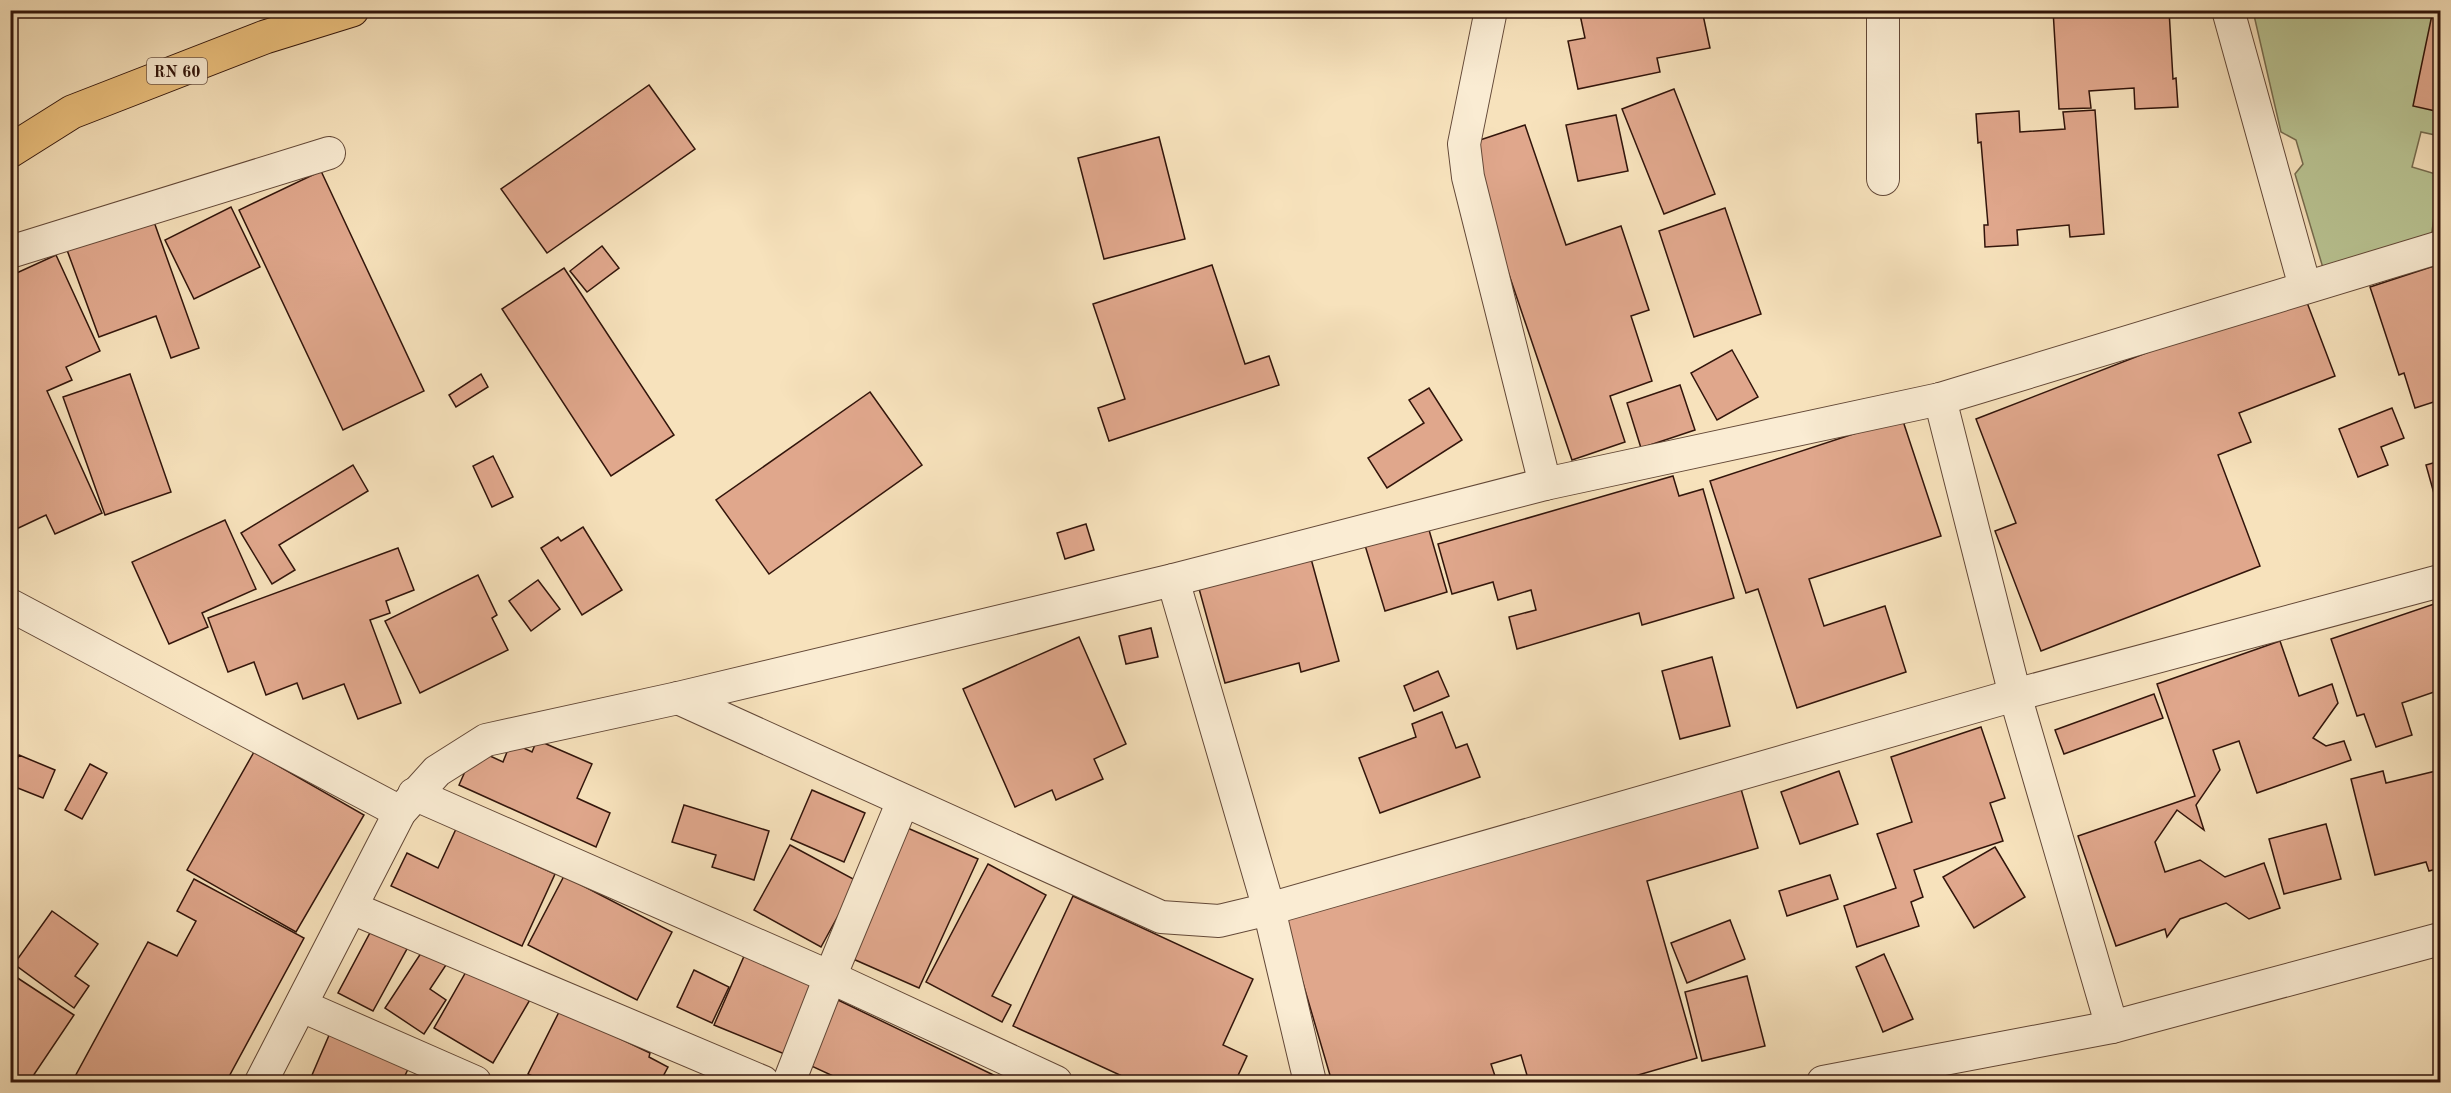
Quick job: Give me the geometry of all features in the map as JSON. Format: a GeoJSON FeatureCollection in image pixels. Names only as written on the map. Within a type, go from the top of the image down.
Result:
{"type":"FeatureCollection","features":[{"type":"Feature","properties":{"kind":"main road","name":"RN 60"},"geometry":{"type":"LineString","coordinates":[[10,151],[72,112],[265,38],[352,10]]}},
{"type":"Feature","properties":{"kind":"street"},"geometry":{"type":"LineString","coordinates":[[1491,10],[1464,144],[1468,177],[1545,484]]}},
{"type":"Feature","properties":{"kind":"street"},"geometry":{"type":"LineString","coordinates":[[1883,10],[1883,178]]}},
{"type":"Feature","properties":{"kind":"street"},"geometry":{"type":"LineString","coordinates":[[2228,10],[2305,287]]}},
{"type":"Feature","properties":{"kind":"street"},"geometry":{"type":"LineString","coordinates":[[10,252],[328,153]]}},
{"type":"Feature","properties":{"kind":"street"},"geometry":{"type":"LineString","coordinates":[[261,1083],[407,803],[437,771],[486,740],[678,698],[1173,580],[1545,484],[1940,399],[2440,247]]}},
{"type":"Feature","properties":{"kind":"street"},"geometry":{"type":"LineString","coordinates":[[1940,399],[2014,695],[2112,1027]]}},
{"type":"Feature","properties":{"kind":"street"},"geometry":{"type":"LineString","coordinates":[[1173,580],[1269,909],[1310,1083]]}},
{"type":"Feature","properties":{"kind":"street"},"geometry":{"type":"LineString","coordinates":[[678,698],[1161,917],[1219,921],[1269,909],[2014,695],[2440,581]]}},
{"type":"Feature","properties":{"kind":"street"},"geometry":{"type":"LineString","coordinates":[[10,605],[407,803],[830,977],[1056,1083]]}},
{"type":"Feature","properties":{"kind":"street"},"geometry":{"type":"LineString","coordinates":[[789,1083],[903,801]]}},
{"type":"Feature","properties":{"kind":"street"},"geometry":{"type":"LineString","coordinates":[[352,909],[763,1083]]}},
{"type":"Feature","properties":{"kind":"street"},"geometry":{"type":"LineString","coordinates":[[1823,1083],[2112,1027],[2440,939]]}},
{"type":"Feature","properties":{"kind":"street"},"geometry":{"type":"LineString","coordinates":[[302,1006],[475,1083]]}},
{"type":"Feature","properties":{"kind":"green space"},"geometry":{"type":"Polygon","coordinates":[[[2253,11],[2440,11],[2440,136],[2421,132],[2412,167],[2439,175],[2429,257],[2323,268],[2295,174],[2303,164],[2296,140],[2281,132],[2253,11]]]}},
{"type":"Feature","properties":{"kind":"building"},"geometry":{"type":"Polygon","coordinates":[[[1579,10],[1702,10],[1710,48],[1657,58],[1660,72],[1578,89],[1568,41],[1585,38],[1579,10]]]}},
{"type":"Feature","properties":{"kind":"building"},"geometry":{"type":"Polygon","coordinates":[[[2053,10],[2169,10],[2173,79],[2176,78],[2178,107],[2135,109],[2134,88],[2089,91],[2091,108],[2059,109],[2053,10]]]}},
{"type":"Feature","properties":{"kind":"building"},"geometry":{"type":"Polygon","coordinates":[[[2433,10],[2440,10],[2440,112],[2413,106],[2433,10]]]}},
{"type":"Feature","properties":{"kind":"building"},"geometry":{"type":"Polygon","coordinates":[[[649,85],[695,149],[547,253],[501,189],[649,85]]]}},
{"type":"Feature","properties":{"kind":"building"},"geometry":{"type":"Polygon","coordinates":[[[1674,89],[1715,194],[1664,214],[1622,109],[1674,89]]]}},
{"type":"Feature","properties":{"kind":"building"},"geometry":{"type":"Polygon","coordinates":[[[2095,110],[2104,234],[2070,237],[2069,225],[2017,230],[2018,245],[1985,247],[1984,225],[1988,225],[1981,142],[1978,143],[1976,114],[2019,111],[2020,132],[2065,129],[2063,112],[2095,110]]]}},
{"type":"Feature","properties":{"kind":"building"},"geometry":{"type":"Polygon","coordinates":[[[1616,115],[1628,171],[1578,181],[1566,125],[1616,115]]]}},
{"type":"Feature","properties":{"kind":"building"},"geometry":{"type":"Polygon","coordinates":[[[1525,125],[1566,245],[1621,226],[1649,310],[1631,316],[1652,381],[1610,396],[1625,442],[1572,460],[1465,145],[1525,125]]]}},
{"type":"Feature","properties":{"kind":"building"},"geometry":{"type":"Polygon","coordinates":[[[1159,137],[1185,239],[1104,259],[1078,158],[1159,137]]]}},
{"type":"Feature","properties":{"kind":"building"},"geometry":{"type":"Polygon","coordinates":[[[321,171],[424,391],[343,430],[239,210],[321,171]]]}},
{"type":"Feature","properties":{"kind":"building"},"geometry":{"type":"Polygon","coordinates":[[[231,207],[260,267],[194,299],[165,240],[231,207]]]}},
{"type":"Feature","properties":{"kind":"building"},"geometry":{"type":"Polygon","coordinates":[[[1725,208],[1761,314],[1694,337],[1659,231],[1725,208]]]}},
{"type":"Feature","properties":{"kind":"building"},"geometry":{"type":"Polygon","coordinates":[[[153,219],[199,348],[171,358],[156,316],[99,337],[67,250],[153,219]]]}},
{"type":"Feature","properties":{"kind":"building"},"geometry":{"type":"Polygon","coordinates":[[[602,246],[619,268],[587,292],[570,271],[602,246]]]}},
{"type":"Feature","properties":{"kind":"building"},"geometry":{"type":"Polygon","coordinates":[[[56,255],[100,351],[66,367],[72,380],[47,391],[102,513],[55,534],[46,515],[10,532],[10,276],[56,255]]]}},
{"type":"Feature","properties":{"kind":"building"},"geometry":{"type":"Polygon","coordinates":[[[2440,264],[2440,400],[2415,408],[2404,373],[2399,375],[2370,287],[2440,264]]]}},
{"type":"Feature","properties":{"kind":"building"},"geometry":{"type":"Polygon","coordinates":[[[1212,265],[1245,364],[1269,356],[1279,385],[1109,441],[1098,408],[1125,399],[1093,304],[1212,265]]]}},
{"type":"Feature","properties":{"kind":"building"},"geometry":{"type":"Polygon","coordinates":[[[564,268],[674,435],[611,476],[502,309],[564,268]]]}},
{"type":"Feature","properties":{"kind":"building"},"geometry":{"type":"Polygon","coordinates":[[[2303,292],[2335,376],[2239,413],[2251,442],[2218,455],[2260,566],[2041,651],[1995,531],[2016,523],[1976,419],[2303,292]]]}},
{"type":"Feature","properties":{"kind":"building"},"geometry":{"type":"Polygon","coordinates":[[[1732,350],[1758,397],[1717,420],[1691,373],[1732,350]]]}},
{"type":"Feature","properties":{"kind":"building"},"geometry":{"type":"Polygon","coordinates":[[[130,374],[171,492],[105,515],[63,397],[130,374]]]}},
{"type":"Feature","properties":{"kind":"building"},"geometry":{"type":"Polygon","coordinates":[[[481,374],[488,387],[456,407],[449,395],[481,374]]]}},
{"type":"Feature","properties":{"kind":"building"},"geometry":{"type":"Polygon","coordinates":[[[1680,385],[1695,430],[1641,448],[1627,403],[1680,385]]]}},
{"type":"Feature","properties":{"kind":"building"},"geometry":{"type":"Polygon","coordinates":[[[1429,388],[1462,440],[1387,488],[1368,458],[1424,423],[1409,400],[1429,388]]]}},
{"type":"Feature","properties":{"kind":"building"},"geometry":{"type":"Polygon","coordinates":[[[870,392],[922,465],[769,574],[716,500],[870,392]]]}},
{"type":"Feature","properties":{"kind":"building"},"geometry":{"type":"Polygon","coordinates":[[[2392,408],[2404,438],[2381,447],[2388,465],[2358,477],[2339,429],[2392,408]]]}},
{"type":"Feature","properties":{"kind":"building"},"geometry":{"type":"Polygon","coordinates":[[[1902,418],[1941,536],[1809,579],[1824,626],[1885,606],[1906,672],[1797,708],[1758,589],[1746,593],[1710,481],[1902,418]]]}},
{"type":"Feature","properties":{"kind":"building"},"geometry":{"type":"Polygon","coordinates":[[[493,456],[513,497],[492,507],[473,466],[493,456]]]}},
{"type":"Feature","properties":{"kind":"building"},"geometry":{"type":"Polygon","coordinates":[[[2440,461],[2440,515],[2426,465],[2440,461]]]}},
{"type":"Feature","properties":{"kind":"building"},"geometry":{"type":"Polygon","coordinates":[[[353,465],[368,491],[279,545],[295,570],[272,584],[241,533],[353,465]]]}},
{"type":"Feature","properties":{"kind":"building"},"geometry":{"type":"Polygon","coordinates":[[[1673,476],[1679,496],[1703,489],[1734,598],[1642,625],[1639,613],[1517,649],[1509,617],[1536,610],[1531,590],[1498,600],[1493,582],[1452,594],[1438,544],[1673,476]]]}},
{"type":"Feature","properties":{"kind":"building"},"geometry":{"type":"Polygon","coordinates":[[[225,520],[256,589],[202,613],[208,627],[169,644],[132,562],[225,520]]]}},
{"type":"Feature","properties":{"kind":"building"},"geometry":{"type":"Polygon","coordinates":[[[1427,523],[1447,592],[1385,611],[1364,542],[1427,523]]]}},
{"type":"Feature","properties":{"kind":"building"},"geometry":{"type":"Polygon","coordinates":[[[1086,524],[1094,550],[1065,559],[1057,533],[1086,524]]]}},
{"type":"Feature","properties":{"kind":"building"},"geometry":{"type":"Polygon","coordinates":[[[583,527],[622,590],[582,615],[541,548],[558,537],[561,541],[583,527]]]}},
{"type":"Feature","properties":{"kind":"building"},"geometry":{"type":"Polygon","coordinates":[[[398,548],[414,590],[386,601],[390,613],[370,620],[401,703],[358,719],[344,684],[303,699],[297,683],[266,695],[254,662],[228,672],[208,618],[398,548]]]}},
{"type":"Feature","properties":{"kind":"building"},"geometry":{"type":"Polygon","coordinates":[[[1310,555],[1339,661],[1301,672],[1299,663],[1225,683],[1198,585],[1310,555]]]}},
{"type":"Feature","properties":{"kind":"building"},"geometry":{"type":"Polygon","coordinates":[[[478,575],[497,615],[492,618],[508,650],[420,693],[385,621],[478,575]]]}},
{"type":"Feature","properties":{"kind":"building"},"geometry":{"type":"Polygon","coordinates":[[[538,580],[560,609],[531,631],[509,601],[538,580]]]}},
{"type":"Feature","properties":{"kind":"building"},"geometry":{"type":"Polygon","coordinates":[[[2440,602],[2440,690],[2402,703],[2412,735],[2376,747],[2364,714],[2357,716],[2331,639],[2440,602]]]}},
{"type":"Feature","properties":{"kind":"building"},"geometry":{"type":"Polygon","coordinates":[[[1151,628],[1158,657],[1126,664],[1119,636],[1151,628]]]}},
{"type":"Feature","properties":{"kind":"building"},"geometry":{"type":"Polygon","coordinates":[[[1079,637],[1126,744],[1094,759],[1103,779],[1056,800],[1052,790],[1015,807],[963,689],[1079,637]]]}},
{"type":"Feature","properties":{"kind":"building"},"geometry":{"type":"Polygon","coordinates":[[[2280,641],[2299,696],[2332,684],[2338,703],[2313,738],[2326,746],[2344,741],[2351,760],[2257,793],[2239,741],[2213,750],[2220,770],[2196,805],[2204,830],[2177,810],[2155,842],[2165,872],[2200,860],[2225,877],[2264,863],[2280,908],[2249,919],[2226,903],[2180,919],[2167,937],[2165,929],[2116,946],[2078,836],[2195,796],[2157,684],[2280,641]]]}},
{"type":"Feature","properties":{"kind":"building"},"geometry":{"type":"Polygon","coordinates":[[[1712,657],[1730,726],[1680,739],[1662,671],[1712,657]]]}},
{"type":"Feature","properties":{"kind":"building"},"geometry":{"type":"Polygon","coordinates":[[[1438,671],[1449,696],[1414,711],[1404,686],[1438,671]]]}},
{"type":"Feature","properties":{"kind":"building"},"geometry":{"type":"Polygon","coordinates":[[[2154,694],[2163,718],[2064,754],[2055,730],[2154,694]]]}},
{"type":"Feature","properties":{"kind":"building"},"geometry":{"type":"Polygon","coordinates":[[[1442,712],[1456,748],[1467,744],[1480,777],[1380,813],[1359,758],[1416,737],[1412,724],[1442,712]]]}},
{"type":"Feature","properties":{"kind":"building"},"geometry":{"type":"Polygon","coordinates":[[[1981,727],[2005,798],[1990,803],[2003,841],[1914,870],[1923,897],[1911,902],[1919,926],[1857,947],[1844,906],[1896,888],[1877,834],[1912,822],[1891,757],[1981,727]]]}},
{"type":"Feature","properties":{"kind":"building"},"geometry":{"type":"Polygon","coordinates":[[[537,740],[592,764],[577,798],[610,813],[596,847],[459,785],[475,749],[503,762],[511,742],[532,752],[537,740]]]}},
{"type":"Feature","properties":{"kind":"building"},"geometry":{"type":"Polygon","coordinates":[[[254,752],[364,815],[296,932],[187,870],[254,752]]]}},
{"type":"Feature","properties":{"kind":"building"},"geometry":{"type":"Polygon","coordinates":[[[19,755],[55,770],[43,798],[10,785],[10,775],[19,755]]]}},
{"type":"Feature","properties":{"kind":"building"},"geometry":{"type":"Polygon","coordinates":[[[90,764],[107,773],[82,819],[65,810],[90,764]]]}},
{"type":"Feature","properties":{"kind":"building"},"geometry":{"type":"Polygon","coordinates":[[[2440,770],[2440,868],[2429,871],[2426,862],[2375,875],[2351,779],[2383,771],[2386,783],[2440,770]]]}},
{"type":"Feature","properties":{"kind":"building"},"geometry":{"type":"Polygon","coordinates":[[[1839,771],[1858,824],[1800,844],[1781,792],[1839,771]]]}},
{"type":"Feature","properties":{"kind":"building"},"geometry":{"type":"Polygon","coordinates":[[[1739,782],[1758,848],[1647,881],[1697,1058],[1614,1082],[1529,1082],[1521,1055],[1491,1064],[1497,1082],[1332,1082],[1283,915],[1739,782]]]}},
{"type":"Feature","properties":{"kind":"building"},"geometry":{"type":"Polygon","coordinates":[[[812,790],[865,813],[844,862],[791,839],[812,790]]]}},
{"type":"Feature","properties":{"kind":"building"},"geometry":{"type":"Polygon","coordinates":[[[684,805],[769,831],[754,880],[712,867],[716,855],[672,842],[684,805]]]}},
{"type":"Feature","properties":{"kind":"building"},"geometry":{"type":"Polygon","coordinates":[[[2326,824],[2341,879],[2284,894],[2269,839],[2326,824]]]}},
{"type":"Feature","properties":{"kind":"building"},"geometry":{"type":"Polygon","coordinates":[[[903,826],[978,859],[919,988],[844,955],[903,826]]]}},
{"type":"Feature","properties":{"kind":"building"},"geometry":{"type":"Polygon","coordinates":[[[456,829],[555,874],[522,946],[391,886],[407,853],[438,868],[456,829]]]}},
{"type":"Feature","properties":{"kind":"building"},"geometry":{"type":"Polygon","coordinates":[[[790,845],[857,881],[821,947],[754,910],[790,845]]]}},
{"type":"Feature","properties":{"kind":"building"},"geometry":{"type":"Polygon","coordinates":[[[1995,847],[2025,897],[1974,928],[1943,877],[1995,847]]]}},
{"type":"Feature","properties":{"kind":"building"},"geometry":{"type":"Polygon","coordinates":[[[988,864],[1046,895],[992,996],[1011,1005],[1002,1022],[926,982],[988,864]]]}},
{"type":"Feature","properties":{"kind":"building"},"geometry":{"type":"Polygon","coordinates":[[[1830,875],[1838,899],[1787,916],[1779,891],[1830,875]]]}},
{"type":"Feature","properties":{"kind":"building"},"geometry":{"type":"Polygon","coordinates":[[[564,876],[672,932],[637,1000],[528,945],[564,876]]]}},
{"type":"Feature","properties":{"kind":"building"},"geometry":{"type":"Polygon","coordinates":[[[194,879],[304,938],[226,1082],[72,1082],[148,942],[177,956],[196,921],[177,911],[194,879]]]}},
{"type":"Feature","properties":{"kind":"building"},"geometry":{"type":"Polygon","coordinates":[[[1073,896],[1253,979],[1223,1045],[1247,1056],[1235,1082],[1135,1082],[1013,1026],[1073,896]]]}},
{"type":"Feature","properties":{"kind":"building"},"geometry":{"type":"Polygon","coordinates":[[[52,911],[98,944],[75,976],[89,986],[74,1008],[14,964],[52,911]]]}},
{"type":"Feature","properties":{"kind":"building"},"geometry":{"type":"Polygon","coordinates":[[[1730,920],[1745,959],[1687,983],[1671,943],[1730,920]]]}},
{"type":"Feature","properties":{"kind":"building"},"geometry":{"type":"Polygon","coordinates":[[[372,929],[408,947],[373,1011],[338,993],[372,929]]]}},
{"type":"Feature","properties":{"kind":"building"},"geometry":{"type":"Polygon","coordinates":[[[423,950],[446,965],[430,989],[446,1000],[424,1034],[385,1008],[423,950]]]}},
{"type":"Feature","properties":{"kind":"building"},"geometry":{"type":"Polygon","coordinates":[[[745,954],[817,984],[787,1055],[714,1025],[745,954]]]}},
{"type":"Feature","properties":{"kind":"building"},"geometry":{"type":"Polygon","coordinates":[[[1884,954],[1913,1019],[1883,1032],[1856,967],[1884,954]]]}},
{"type":"Feature","properties":{"kind":"building"},"geometry":{"type":"Polygon","coordinates":[[[471,963],[531,998],[493,1063],[434,1028],[471,963]]]}},
{"type":"Feature","properties":{"kind":"building"},"geometry":{"type":"Polygon","coordinates":[[[694,970],[729,987],[712,1023],[677,1007],[694,970]]]}},
{"type":"Feature","properties":{"kind":"building"},"geometry":{"type":"Polygon","coordinates":[[[10,973],[74,1015],[29,1082],[10,1082],[10,973]]]}},
{"type":"Feature","properties":{"kind":"building"},"geometry":{"type":"Polygon","coordinates":[[[1747,976],[1765,1046],[1702,1061],[1685,992],[1747,976]]]}},
{"type":"Feature","properties":{"kind":"building"},"geometry":{"type":"Polygon","coordinates":[[[838,1000],[1008,1082],[846,1082],[807,1064],[838,1000]]]}},
{"type":"Feature","properties":{"kind":"building"},"geometry":{"type":"Polygon","coordinates":[[[560,1010],[650,1053],[649,1057],[668,1067],[660,1082],[545,1082],[528,1074],[560,1010]]]}},
{"type":"Feature","properties":{"kind":"building"},"geometry":{"type":"Polygon","coordinates":[[[330,1033],[409,1067],[402,1082],[309,1082],[330,1033]]]}}]}
